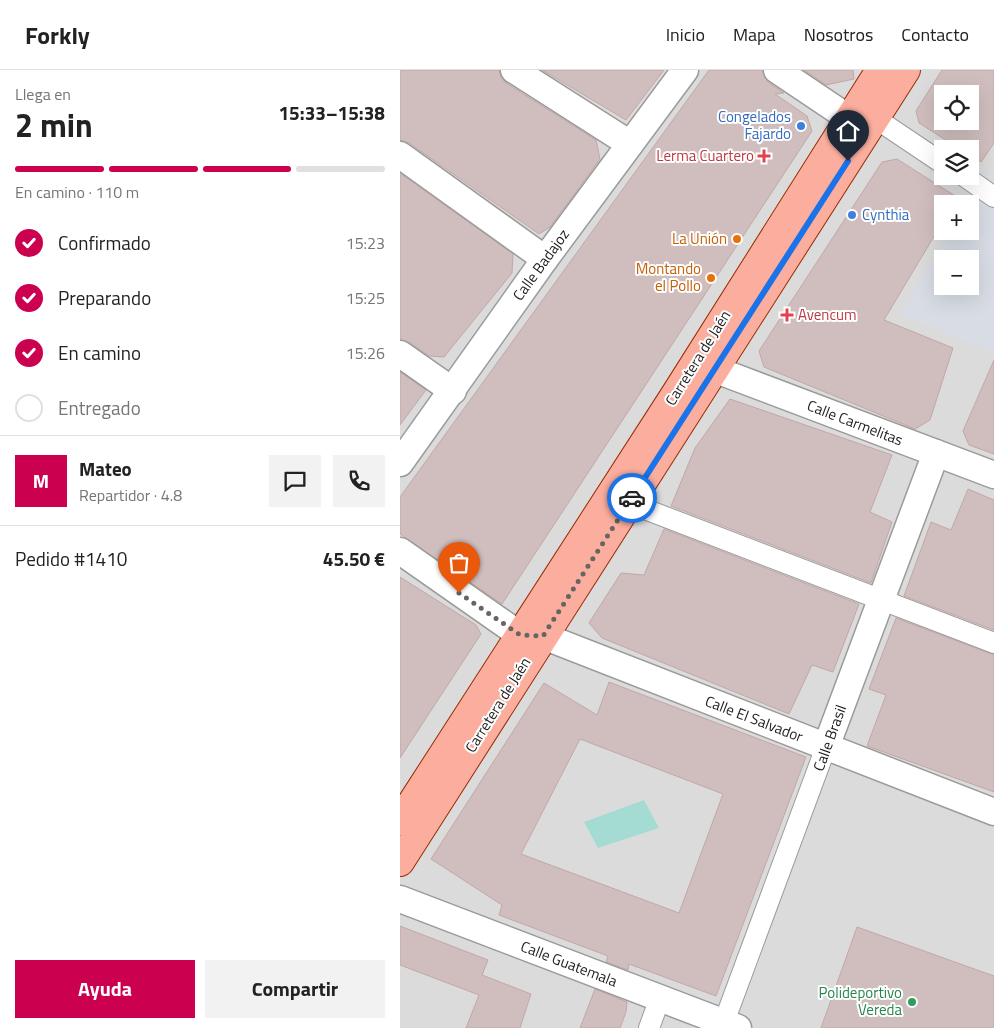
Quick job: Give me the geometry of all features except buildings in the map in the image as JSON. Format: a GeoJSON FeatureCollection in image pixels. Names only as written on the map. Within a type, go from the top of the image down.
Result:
{"type":"FeatureCollection","features":[{"type":"Feature","properties":{"kind":"main road","name":"Carretera de Jaén"},"geometry":{"type":"LineString","coordinates":[[400,821],[531,635],[629,503],[705,366],[859,145],[863,119],[880,70]]}},
{"type":"Feature","properties":{"kind":"main road","name":"Carretera de Jaén"},"geometry":{"type":"LineString","coordinates":[[400,862],[531,635],[863,119],[906,70]]}},
{"type":"Feature","properties":{"kind":"street"},"geometry":{"type":"LineString","coordinates":[[514,70],[630,144]]}},
{"type":"Feature","properties":{"kind":"street","name":"Calle Badajoz"},"geometry":{"type":"LineString","coordinates":[[400,463],[545,259],[685,70]]}},
{"type":"Feature","properties":{"kind":"street"},"geometry":{"type":"LineString","coordinates":[[777,70],[934,159]]}},
{"type":"Feature","properties":{"kind":"street"},"geometry":{"type":"LineString","coordinates":[[400,155],[545,259]]}},
{"type":"Feature","properties":{"kind":"street"},"geometry":{"type":"LineString","coordinates":[[977,185],[994,197]]}},
{"type":"Feature","properties":{"kind":"street"},"geometry":{"type":"LineString","coordinates":[[400,354],[453,391]]}},
{"type":"Feature","properties":{"kind":"street","name":"Calle Carmelitas"},"geometry":{"type":"LineString","coordinates":[[705,366],[994,475]]}},
{"type":"Feature","properties":{"kind":"street","name":"Calle Brasil"},"geometry":{"type":"LineString","coordinates":[[731,1025],[826,747],[936,453]]}},
{"type":"Feature","properties":{"kind":"street"},"geometry":{"type":"LineString","coordinates":[[629,503],[994,643]]}},
{"type":"Feature","properties":{"kind":"street","name":"Calle El Salvador"},"geometry":{"type":"LineString","coordinates":[[400,552],[531,635],[994,812]]}},
{"type":"Feature","properties":{"kind":"street","name":"Calle Guatemala"},"geometry":{"type":"LineString","coordinates":[[400,899],[731,1025]]}},
{"type":"Feature","properties":{"kind":"street"},"geometry":{"type":"LineString","coordinates":[[649,1028],[660,998]]}},
{"type":"Feature","properties":{"kind":"shaded area"},"geometry":{"type":"Polygon","coordinates":[[[400,70],[994,70],[994,1028],[400,1028],[400,70]]]}},
{"type":"Feature","properties":{"kind":"shaded area"},"geometry":{"type":"Polygon","coordinates":[[[994,166],[994,352],[901,315],[934,260],[934,295],[979,295],[979,250],[940,250],[946,240],[979,240],[979,195],[974,195],[994,166]]]}},
{"type":"Feature","properties":{"kind":"water"},"geometry":{"type":"Polygon","coordinates":[[[644,800],[659,828],[598,848],[584,822],[644,800]]]}},
{"type":"Feature","properties":{"kind":"way so far"},"geometry":{"type":"LineString","coordinates":[[459,593],[520,635],[543,636],[632,498]]}},
{"type":"Feature","properties":{"kind":"place","name":"Congelados Fajardo"},"geometry":{"type":"Point","coordinates":[801,126]}},
{"type":"Feature","properties":{"kind":"place","name":"Lerma Cuartero"},"geometry":{"type":"Point","coordinates":[764,156]}},
{"type":"Feature","properties":{"kind":"place","name":"Cynthia"},"geometry":{"type":"Point","coordinates":[852,215]}},
{"type":"Feature","properties":{"kind":"place","name":"La Unión"},"geometry":{"type":"Point","coordinates":[737,239]}},
{"type":"Feature","properties":{"kind":"place","name":"Montando el Pollo"},"geometry":{"type":"Point","coordinates":[711,278]}},
{"type":"Feature","properties":{"kind":"place","name":"Avencum"},"geometry":{"type":"Point","coordinates":[787,315]}},
{"type":"Feature","properties":{"kind":"place","name":"Polideportivo Vereda"},"geometry":{"type":"Point","coordinates":[912,1002]}},
{"type":"Feature","properties":{"kind":"route"},"geometry":{"type":"LineString","coordinates":[[632,498],[848,161]]}}]}
